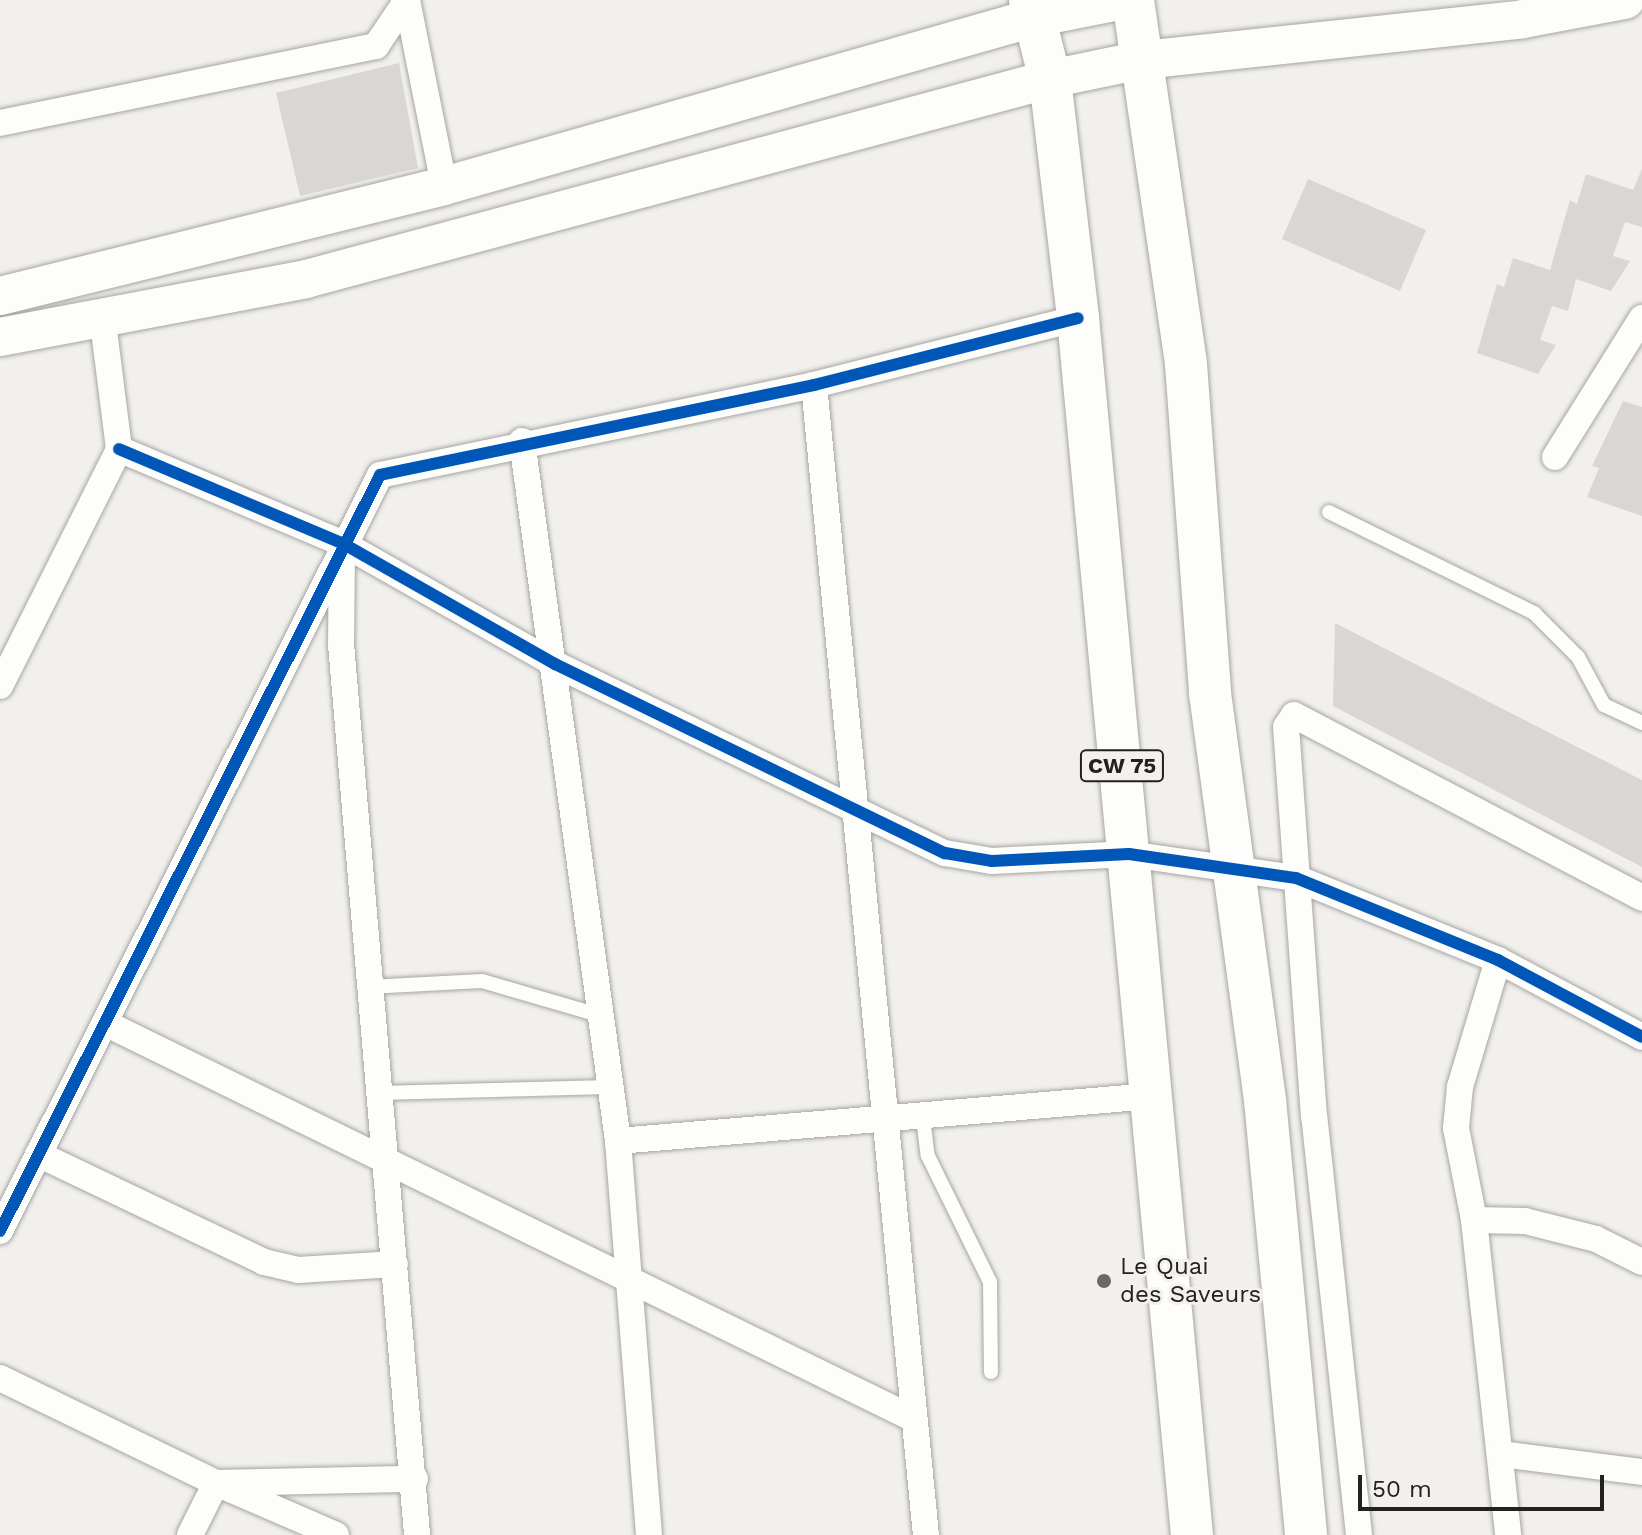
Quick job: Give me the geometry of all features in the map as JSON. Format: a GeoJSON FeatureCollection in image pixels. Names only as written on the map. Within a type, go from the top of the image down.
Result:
{"type":"FeatureCollection","features":[{"type":"Feature","properties":{"kind":"main road"},"geometry":{"type":"LineString","coordinates":[[0,296],[444,186],[1031,9],[1125,0]]}},
{"type":"Feature","properties":{"kind":"main road"},"geometry":{"type":"LineString","coordinates":[[1133,0],[1186,364],[1210,693],[1235,865],[1306,1535]]}},
{"type":"Feature","properties":{"kind":"main road"},"geometry":{"type":"LineString","coordinates":[[0,337],[103,322],[306,279],[1050,79],[1142,60],[1523,19],[1625,0]]}},
{"type":"Feature","properties":{"kind":"main road","name":"CW 75"},"geometry":{"type":"LineString","coordinates":[[1031,9],[1050,79],[1078,318],[1192,1535]]}},
{"type":"Feature","properties":{"kind":"street"},"geometry":{"type":"LineString","coordinates":[[0,123],[376,46],[407,0]]}},
{"type":"Feature","properties":{"kind":"street"},"geometry":{"type":"LineString","coordinates":[[407,0],[444,186]]}},
{"type":"Feature","properties":{"kind":"street"},"geometry":{"type":"LineString","coordinates":[[0,1231],[342,543],[380,475],[522,441],[814,385],[1078,318]]}},
{"type":"Feature","properties":{"kind":"street"},"geometry":{"type":"LineString","coordinates":[[1555,457],[1642,318]]}},
{"type":"Feature","properties":{"kind":"street"},"geometry":{"type":"LineString","coordinates":[[0,686],[119,449],[103,322]]}},
{"type":"Feature","properties":{"kind":"street"},"geometry":{"type":"LineString","coordinates":[[814,385],[854,805],[889,1122],[912,1418],[926,1535]]}},
{"type":"Feature","properties":{"kind":"street"},"geometry":{"type":"LineString","coordinates":[[522,441],[618,1141],[649,1535]]}},
{"type":"Feature","properties":{"kind":"street"},"geometry":{"type":"LineString","coordinates":[[119,449],[342,543],[555,664],[854,805],[945,853],[992,861],[1129,854],[1235,865],[1296,878],[1498,960],[1642,1037]]}},
{"type":"Feature","properties":{"kind":"street"},"geometry":{"type":"LineString","coordinates":[[342,543],[341,644],[381,1155],[395,1264],[415,1479],[417,1535]]}},
{"type":"Feature","properties":{"kind":"street"},"geometry":{"type":"LineString","coordinates":[[1359,1535],[1296,878],[1286,727],[1294,715],[1642,898]]}},
{"type":"Feature","properties":{"kind":"street"},"geometry":{"type":"LineString","coordinates":[[1498,960],[1457,1114],[1474,1220],[1508,1535]]}},
{"type":"Feature","properties":{"kind":"street"},"geometry":{"type":"LineString","coordinates":[[105,1023],[381,1155],[630,1282],[912,1418]]}},
{"type":"Feature","properties":{"kind":"street"},"geometry":{"type":"LineString","coordinates":[[618,1141],[889,1122],[1152,1096]]}},
{"type":"Feature","properties":{"kind":"street"},"geometry":{"type":"LineString","coordinates":[[38,1154],[264,1262],[298,1270],[395,1264]]}},
{"type":"Feature","properties":{"kind":"street"},"geometry":{"type":"LineString","coordinates":[[1474,1220],[1540,1225],[1596,1239],[1642,1262]]}},
{"type":"Feature","properties":{"kind":"street"},"geometry":{"type":"LineString","coordinates":[[0,1378],[216,1483],[336,1535]]}},
{"type":"Feature","properties":{"kind":"street"},"geometry":{"type":"LineString","coordinates":[[1501,1454],[1642,1472]]}},
{"type":"Feature","properties":{"kind":"street"},"geometry":{"type":"LineString","coordinates":[[216,1483],[415,1479]]}},
{"type":"Feature","properties":{"kind":"street"},"geometry":{"type":"LineString","coordinates":[[190,1535],[216,1483]]}},
{"type":"Feature","properties":{"kind":"lane"},"geometry":{"type":"LineString","coordinates":[[1329,512],[1534,613],[1578,657],[1604,705],[1642,723]]}},
{"type":"Feature","properties":{"kind":"lane"},"geometry":{"type":"LineString","coordinates":[[368,987],[482,981],[602,1016]]}},
{"type":"Feature","properties":{"kind":"lane"},"geometry":{"type":"LineString","coordinates":[[378,1093],[611,1087]]}},
{"type":"Feature","properties":{"kind":"lane"},"geometry":{"type":"LineString","coordinates":[[923,1118],[928,1156],[990,1282],[991,1372]]}},
{"type":"Feature","properties":{"kind":"building"},"geometry":{"type":"Polygon","coordinates":[[[399,63],[418,168],[300,196],[276,93],[399,63]]]}},
{"type":"Feature","properties":{"kind":"building"},"geometry":{"type":"Polygon","coordinates":[[[1642,169],[1642,227],[1625,222],[1613,256],[1630,261],[1611,291],[1576,279],[1568,311],[1552,306],[1540,340],[1556,345],[1538,374],[1477,353],[1497,284],[1504,287],[1513,258],[1550,270],[1570,200],[1577,204],[1586,174],[1633,190],[1642,169]]]}},
{"type":"Feature","properties":{"kind":"building"},"geometry":{"type":"Polygon","coordinates":[[[1308,179],[1426,230],[1400,291],[1282,239],[1308,179]]]}},
{"type":"Feature","properties":{"kind":"building"},"geometry":{"type":"Polygon","coordinates":[[[1623,401],[1642,407],[1642,516],[1587,497],[1599,468],[1592,466],[1623,401]]]}},
{"type":"Feature","properties":{"kind":"building"},"geometry":{"type":"Polygon","coordinates":[[[1335,623],[1642,780],[1642,867],[1333,706],[1335,623]]]}},
{"type":"Feature","properties":{"kind":"cycle path"},"geometry":{"type":"LineString","coordinates":[[0,1231],[380,475],[814,385],[1078,318]]}},
{"type":"Feature","properties":{"kind":"cycle path"},"geometry":{"type":"LineString","coordinates":[[119,449],[342,543],[555,664],[945,853],[992,861],[1129,854],[1296,878],[1498,960],[1642,1037]]}},
{"type":"Feature","properties":{"kind":"place","name":"Le Quai des Saveurs"},"geometry":{"type":"Point","coordinates":[1104,1281]}}]}
